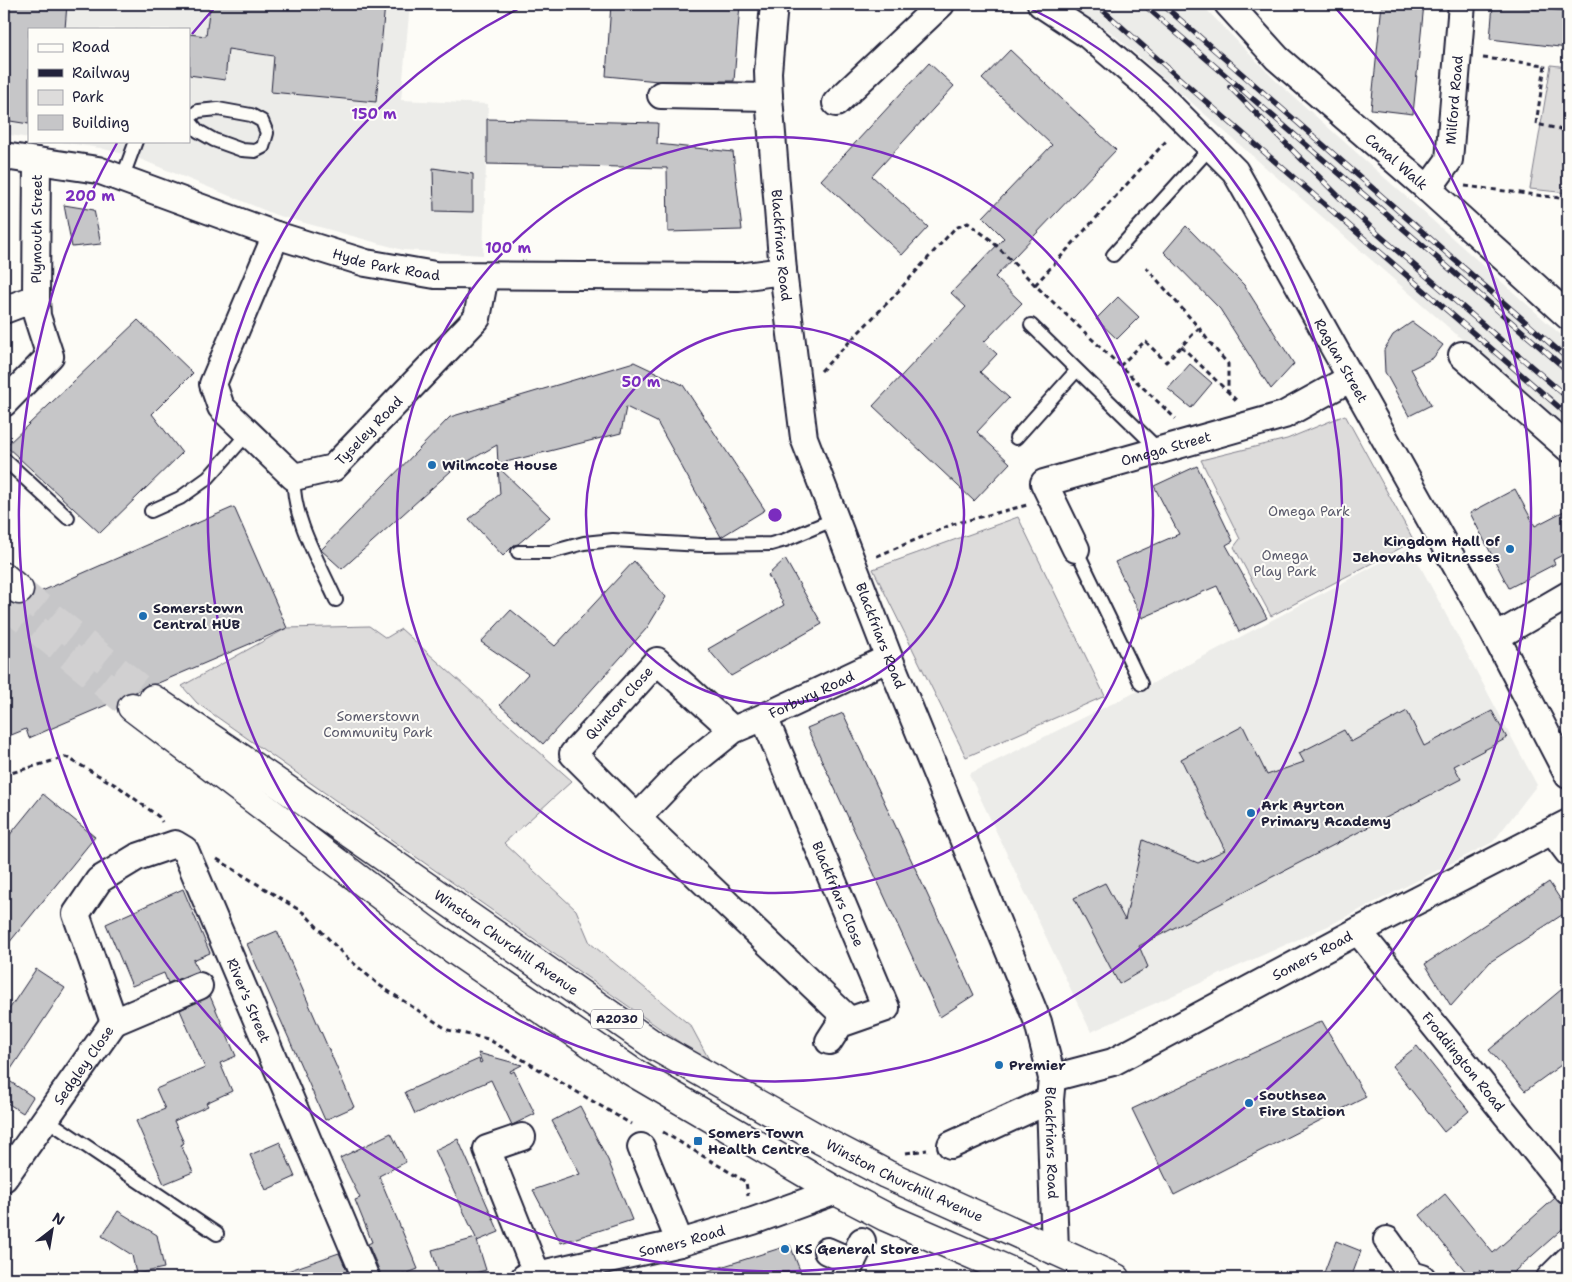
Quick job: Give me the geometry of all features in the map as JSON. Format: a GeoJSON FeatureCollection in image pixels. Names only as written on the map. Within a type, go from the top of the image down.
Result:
{"type":"FeatureCollection","features":[{"type":"Feature","properties":{"kind":"main road","name":"Winston Churchill Avenue"},"geometry":{"type":"LineString","coordinates":[[1026,1278],[886,1217],[836,1191],[631,1070],[434,936],[142,703],[655,1046],[878,1170],[1116,1278]]}},
{"type":"Feature","properties":{"kind":"street","name":"Blackfriars Road"},"geometry":{"type":"LineString","coordinates":[[774,4],[768,72],[768,97],[783,271],[804,438],[889,658],[1038,1022],[1051,1089],[1056,1251]]}},
{"type":"Feature","properties":{"kind":"street"},"geometry":{"type":"LineString","coordinates":[[836,103],[941,4]]}},
{"type":"Feature","properties":{"kind":"street","name":"Raglan Street"},"geometry":{"type":"LineString","coordinates":[[1041,4],[1088,35],[1160,97],[1235,171],[1496,637],[1568,775]]}},
{"type":"Feature","properties":{"kind":"street","name":"Canal Walk"},"geometry":{"type":"LineString","coordinates":[[1228,4],[1277,58],[1428,189],[1568,316]]}},
{"type":"Feature","properties":{"kind":"street","name":"Milford Road"},"geometry":{"type":"LineString","coordinates":[[1428,189],[1449,160],[1462,4]]}},
{"type":"Feature","properties":{"kind":"street"},"geometry":{"type":"LineString","coordinates":[[661,95],[768,97]]}},
{"type":"Feature","properties":{"kind":"street","name":"Hyde Park Road"},"geometry":{"type":"LineString","coordinates":[[4,156],[98,170],[276,235],[366,263],[435,275],[739,277],[783,271]]}},
{"type":"Feature","properties":{"kind":"street","name":"Plymouth Street"},"geometry":{"type":"LineString","coordinates":[[4,403],[50,356],[37,316],[37,161]]}},
{"type":"Feature","properties":{"kind":"street"},"geometry":{"type":"LineString","coordinates":[[276,235],[213,384],[221,407],[294,477]]}},
{"type":"Feature","properties":{"kind":"street","name":"Tyseley Road"},"geometry":{"type":"LineString","coordinates":[[294,477],[333,468],[477,318],[485,276]]}},
{"type":"Feature","properties":{"kind":"street","name":"Plymouth Street"},"geometry":{"type":"LineString","coordinates":[[4,310],[36,298]]}},
{"type":"Feature","properties":{"kind":"street"},"geometry":{"type":"LineString","coordinates":[[1462,355],[1568,448]]}},
{"type":"Feature","properties":{"kind":"street","name":"Omega Street"},"geometry":{"type":"LineString","coordinates":[[1050,496],[1044,483],[1284,415],[1351,378]]}},
{"type":"Feature","properties":{"kind":"street"},"geometry":{"type":"LineString","coordinates":[[1050,496],[1076,549]]}},
{"type":"Feature","properties":{"kind":"street"},"geometry":{"type":"LineString","coordinates":[[1496,637],[1568,595]]}},
{"type":"Feature","properties":{"kind":"street","name":"Forbury Road"},"geometry":{"type":"LineString","coordinates":[[637,818],[682,771],[732,730],[764,717],[889,658]]}},
{"type":"Feature","properties":{"kind":"street","name":"Quinton Close"},"geometry":{"type":"LineString","coordinates":[[637,818],[573,754],[657,661],[732,730]]}},
{"type":"Feature","properties":{"kind":"street","name":"Blackfriars Close"},"geometry":{"type":"LineString","coordinates":[[764,717],[886,1008],[840,1024],[829,1041]]}},
{"type":"Feature","properties":{"kind":"street"},"geometry":{"type":"LineString","coordinates":[[637,818],[849,1020]]}},
{"type":"Feature","properties":{"kind":"street","name":"Somers Road"},"geometry":{"type":"LineString","coordinates":[[951,1145],[1051,1089],[1113,1062],[1358,931],[1563,835]]}},
{"type":"Feature","properties":{"kind":"street","name":"Sedgley Close"},"geometry":{"type":"LineString","coordinates":[[4,1178],[114,1022],[76,914],[99,880],[137,857],[180,847]]}},
{"type":"Feature","properties":{"kind":"street","name":"River's Street"},"geometry":{"type":"LineString","coordinates":[[180,847],[366,1278]]}},
{"type":"Feature","properties":{"kind":"street","name":"Froddington Road"},"geometry":{"type":"LineString","coordinates":[[1358,931],[1568,1191]]}},
{"type":"Feature","properties":{"kind":"street"},"geometry":{"type":"LineString","coordinates":[[114,1022],[200,986]]}},
{"type":"Feature","properties":{"kind":"street"},"geometry":{"type":"LineString","coordinates":[[645,1133],[680,1243]]}},
{"type":"Feature","properties":{"kind":"street"},"geometry":{"type":"LineString","coordinates":[[522,1137],[487,1149],[531,1276]]}},
{"type":"Feature","properties":{"kind":"street","name":"Somers Road"},"geometry":{"type":"LineString","coordinates":[[531,1276],[591,1271],[753,1221],[836,1191]]}},
{"type":"Feature","properties":{"kind":"street"},"geometry":{"type":"LineString","coordinates":[[1387,1240],[1415,1277]]}},
{"type":"Feature","properties":{"kind":"street"},"geometry":{"type":"LineString","coordinates":[[827,1250],[853,1260]]}},
{"type":"Feature","properties":{"kind":"street"},"geometry":{"type":"LineString","coordinates":[[1550,1278],[1568,1260]]}},
{"type":"Feature","properties":{"kind":"lane"},"geometry":{"type":"LineString","coordinates":[[190,118],[198,110],[218,109],[251,115],[262,121],[267,133],[263,147],[255,151],[242,150],[214,140],[198,131],[190,120]]}},
{"type":"Feature","properties":{"kind":"lane"},"geometry":{"type":"LineString","coordinates":[[122,179],[136,142]]}},
{"type":"Feature","properties":{"kind":"lane"},"geometry":{"type":"LineString","coordinates":[[1113,255],[1210,146]]}},
{"type":"Feature","properties":{"kind":"lane"},"geometry":{"type":"LineString","coordinates":[[1031,325],[1160,450]]}},
{"type":"Feature","properties":{"kind":"lane"},"geometry":{"type":"LineString","coordinates":[[1016,438],[1077,370]]}},
{"type":"Feature","properties":{"kind":"lane"},"geometry":{"type":"LineString","coordinates":[[151,511],[180,498],[208,478],[248,433]]}},
{"type":"Feature","properties":{"kind":"lane"},"geometry":{"type":"LineString","coordinates":[[4,459],[68,518]]}},
{"type":"Feature","properties":{"kind":"lane"},"geometry":{"type":"LineString","coordinates":[[294,477],[293,489],[299,517],[336,600]]}},
{"type":"Feature","properties":{"kind":"lane"},"geometry":{"type":"LineString","coordinates":[[518,552],[551,552],[584,543],[612,540],[702,545],[771,544],[835,519]]}},
{"type":"Feature","properties":{"kind":"lane"},"geometry":{"type":"LineString","coordinates":[[1076,549],[1141,684]]}},
{"type":"Feature","properties":{"kind":"lane"},"geometry":{"type":"LineString","coordinates":[[46,1119],[217,1234]]}},
{"type":"Feature","properties":{"kind":"path"},"geometry":{"type":"LineString","coordinates":[[1458,55],[1545,65],[1536,124],[1564,130],[1568,113]]}},
{"type":"Feature","properties":{"kind":"path"},"geometry":{"type":"LineString","coordinates":[[1035,285],[1185,121]]}},
{"type":"Feature","properties":{"kind":"path"},"geometry":{"type":"LineString","coordinates":[[1568,136],[1564,149],[1564,158],[1568,170]]}},
{"type":"Feature","properties":{"kind":"path"},"geometry":{"type":"LineString","coordinates":[[1458,186],[1568,199]]}},
{"type":"Feature","properties":{"kind":"path"},"geometry":{"type":"LineString","coordinates":[[798,395],[893,297],[955,228],[968,223],[991,240],[1035,285],[1198,440]]}},
{"type":"Feature","properties":{"kind":"path"},"geometry":{"type":"LineString","coordinates":[[1146,267],[1228,364],[1228,392]]}},
{"type":"Feature","properties":{"kind":"path"},"geometry":{"type":"LineString","coordinates":[[1120,366],[1145,341],[1166,362],[1199,328]]}},
{"type":"Feature","properties":{"kind":"path"},"geometry":{"type":"LineString","coordinates":[[1181,346],[1258,422]]}},
{"type":"Feature","properties":{"kind":"path"},"geometry":{"type":"LineString","coordinates":[[853,565],[952,524],[1032,504],[1050,496]]}},
{"type":"Feature","properties":{"kind":"path"},"geometry":{"type":"LineString","coordinates":[[4,775],[66,757],[119,787],[159,817],[180,847],[210,855],[304,912],[344,955],[379,985],[448,1030],[488,1039],[645,1133],[746,1182],[748,1199]]}},
{"type":"Feature","properties":{"kind":"path"},"geometry":{"type":"LineString","coordinates":[[904,1154],[951,1145]]}},
{"type":"Feature","properties":{"kind":"shaded area"},"geometry":{"type":"Polygon","coordinates":[[[4,4],[410,4],[401,100],[488,104],[483,255],[403,250],[276,215],[135,157],[100,148],[61,142],[190,142],[190,28],[28,28],[28,138],[4,134],[4,4]]]}},
{"type":"Feature","properties":{"kind":"shaded area"},"geometry":{"type":"Polygon","coordinates":[[[1068,4],[1201,4],[1275,80],[1568,341],[1568,432],[1112,33],[1068,4]]]}},
{"type":"Feature","properties":{"kind":"shaded area","name":"Ark Ayrton Primary Academy"},"geometry":{"type":"Polygon","coordinates":[[[1410,547],[1537,785],[1493,842],[1328,926],[1091,1032],[969,774],[1138,691],[1410,547]]]}},
{"type":"Feature","properties":{"kind":"green space"},"geometry":{"type":"Polygon","coordinates":[[[1551,65],[1568,67],[1568,193],[1530,189],[1551,65]]]}},
{"type":"Feature","properties":{"kind":"green space","name":"Omega Park"},"geometry":{"type":"Polygon","coordinates":[[[1345,415],[1414,541],[1271,616],[1234,547],[1240,539],[1201,460],[1287,439],[1345,415]]]}},
{"type":"Feature","properties":{"kind":"green space"},"geometry":{"type":"Polygon","coordinates":[[[1018,517],[1105,696],[966,757],[873,569],[1018,517]]]}},
{"type":"Feature","properties":{"kind":"green space","name":"Somerstown Community Park"},"geometry":{"type":"Polygon","coordinates":[[[369,626],[386,638],[401,629],[572,781],[504,843],[576,910],[590,943],[691,1026],[712,1065],[197,703],[182,686],[287,628],[369,626]]]}},
{"type":"Feature","properties":{"kind":"building"},"geometry":{"type":"Polygon","coordinates":[[[4,4],[67,4],[65,28],[28,28],[28,124],[4,120],[4,4]]]}},
{"type":"Feature","properties":{"kind":"building"},"geometry":{"type":"Polygon","coordinates":[[[210,4],[385,4],[376,102],[271,92],[274,56],[228,49],[225,80],[190,75],[190,34],[206,36],[210,4]]]}},
{"type":"Feature","properties":{"kind":"building"},"geometry":{"type":"Polygon","coordinates":[[[611,4],[740,4],[734,81],[658,81],[606,76],[611,4]]]}},
{"type":"Feature","properties":{"kind":"building"},"geometry":{"type":"Polygon","coordinates":[[[1382,4],[1424,4],[1413,114],[1371,109],[1382,4]]]}},
{"type":"Feature","properties":{"kind":"building"},"geometry":{"type":"Polygon","coordinates":[[[1493,4],[1568,11],[1568,48],[1490,39],[1493,4]]]}},
{"type":"Feature","properties":{"kind":"building"},"geometry":{"type":"Polygon","coordinates":[[[1010,50],[1116,150],[995,277],[1022,303],[984,342],[997,354],[980,372],[1009,398],[977,432],[1010,463],[974,501],[873,406],[966,307],[951,293],[1004,238],[983,217],[1052,145],[982,79],[1010,50]]]}},
{"type":"Feature","properties":{"kind":"building"},"geometry":{"type":"Polygon","coordinates":[[[929,63],[954,86],[872,176],[928,227],[902,255],[821,180],[929,63]]]}},
{"type":"Feature","properties":{"kind":"building"},"geometry":{"type":"Polygon","coordinates":[[[487,119],[658,123],[657,144],[733,152],[742,230],[668,232],[667,168],[487,164],[487,119]]]}},
{"type":"Feature","properties":{"kind":"building"},"geometry":{"type":"Polygon","coordinates":[[[433,168],[473,174],[473,212],[434,211],[433,168]]]}},
{"type":"Feature","properties":{"kind":"building"},"geometry":{"type":"Polygon","coordinates":[[[64,205],[94,210],[101,244],[72,247],[64,205]]]}},
{"type":"Feature","properties":{"kind":"building"},"geometry":{"type":"Polygon","coordinates":[[[1186,226],[1244,285],[1294,364],[1271,389],[1220,309],[1164,252],[1186,226]]]}},
{"type":"Feature","properties":{"kind":"building"},"geometry":{"type":"Polygon","coordinates":[[[1118,297],[1139,317],[1117,339],[1096,319],[1118,297]]]}},
{"type":"Feature","properties":{"kind":"building"},"geometry":{"type":"Polygon","coordinates":[[[138,320],[193,373],[152,414],[182,453],[100,533],[6,446],[138,320]]]}},
{"type":"Feature","properties":{"kind":"building"},"geometry":{"type":"Polygon","coordinates":[[[1412,322],[1443,345],[1433,358],[1411,369],[1431,405],[1409,416],[1385,372],[1384,350],[1393,335],[1412,322]]]}},
{"type":"Feature","properties":{"kind":"building","name":"Wilmcote House"},"geometry":{"type":"Polygon","coordinates":[[[634,362],[683,385],[765,510],[721,537],[657,422],[626,407],[621,433],[498,464],[497,445],[451,471],[342,569],[321,550],[450,417],[634,362]]]}},
{"type":"Feature","properties":{"kind":"building"},"geometry":{"type":"Polygon","coordinates":[[[1190,364],[1212,383],[1191,408],[1168,389],[1190,364]]]}},
{"type":"Feature","properties":{"kind":"building"},"geometry":{"type":"Polygon","coordinates":[[[1197,466],[1233,541],[1226,545],[1267,618],[1239,632],[1217,586],[1142,618],[1115,562],[1179,534],[1154,486],[1197,466]]]}},
{"type":"Feature","properties":{"kind":"building"},"geometry":{"type":"Polygon","coordinates":[[[498,467],[550,517],[503,556],[469,519],[500,494],[498,467]]]}},
{"type":"Feature","properties":{"kind":"building"},"geometry":{"type":"Polygon","coordinates":[[[1515,489],[1535,526],[1568,509],[1568,552],[1553,560],[1555,564],[1509,588],[1470,513],[1515,489]]]}},
{"type":"Feature","properties":{"kind":"building","name":"Somerstown Central HUB"},"geometry":{"type":"Polygon","coordinates":[[[234,507],[287,628],[156,684],[147,685],[136,692],[126,693],[118,700],[29,738],[26,729],[4,738],[4,608],[13,604],[25,605],[33,595],[234,507]]]}},
{"type":"Feature","properties":{"kind":"building"},"geometry":{"type":"Polygon","coordinates":[[[785,559],[822,624],[731,676],[708,649],[784,605],[768,575],[785,559]]]}},
{"type":"Feature","properties":{"kind":"building"},"geometry":{"type":"Polygon","coordinates":[[[634,561],[666,597],[647,628],[543,744],[500,705],[528,674],[481,642],[511,610],[555,646],[634,561]]]}},
{"type":"Feature","properties":{"kind":"building"},"geometry":{"type":"Polygon","coordinates":[[[1407,711],[1424,746],[1492,711],[1507,738],[1454,766],[1461,779],[1139,946],[1148,967],[1119,984],[1074,898],[1105,883],[1125,920],[1143,840],[1198,863],[1225,850],[1181,759],[1243,726],[1267,775],[1304,762],[1299,753],[1344,730],[1351,742],[1407,711]]]}},
{"type":"Feature","properties":{"kind":"building"},"geometry":{"type":"Polygon","coordinates":[[[843,713],[974,995],[940,1017],[807,728],[843,713]]]}},
{"type":"Feature","properties":{"kind":"building"},"geometry":{"type":"Polygon","coordinates":[[[43,794],[95,837],[4,949],[4,842],[43,794]]]}},
{"type":"Feature","properties":{"kind":"building"},"geometry":{"type":"Polygon","coordinates":[[[1549,882],[1568,911],[1490,962],[1451,1006],[1425,964],[1549,882]]]}},
{"type":"Feature","properties":{"kind":"building"},"geometry":{"type":"Polygon","coordinates":[[[183,889],[210,953],[193,960],[199,971],[168,983],[164,973],[132,986],[106,924],[183,889]]]}},
{"type":"Feature","properties":{"kind":"building"},"geometry":{"type":"Polygon","coordinates":[[[277,931],[354,1107],[325,1120],[247,944],[277,931]]]}},
{"type":"Feature","properties":{"kind":"building"},"geometry":{"type":"Polygon","coordinates":[[[36,969],[65,988],[5,1078],[33,1097],[23,1113],[4,1101],[4,1017],[36,969]]]}},
{"type":"Feature","properties":{"kind":"building"},"geometry":{"type":"Polygon","coordinates":[[[1568,984],[1568,1060],[1525,1091],[1489,1050],[1568,984]]]}},
{"type":"Feature","properties":{"kind":"building"},"geometry":{"type":"Polygon","coordinates":[[[210,996],[236,1056],[220,1063],[232,1091],[206,1103],[208,1106],[174,1121],[184,1143],[181,1145],[193,1172],[164,1184],[136,1121],[165,1109],[156,1089],[205,1068],[180,1010],[210,996]]]}},
{"type":"Feature","properties":{"kind":"building","name":"Southsea Fire Station"},"geometry":{"type":"Polygon","coordinates":[[[1322,1021],[1366,1097],[1174,1195],[1132,1109],[1322,1021]]]}},
{"type":"Feature","properties":{"kind":"building"},"geometry":{"type":"Polygon","coordinates":[[[1417,1046],[1469,1111],[1444,1132],[1392,1066],[1417,1046]]]}},
{"type":"Feature","properties":{"kind":"building"},"geometry":{"type":"Polygon","coordinates":[[[478,1053],[522,1065],[510,1071],[511,1073],[514,1071],[535,1114],[512,1125],[491,1080],[415,1114],[405,1092],[479,1059],[480,1063],[482,1062],[478,1053]]]}},
{"type":"Feature","properties":{"kind":"building"},"geometry":{"type":"Polygon","coordinates":[[[580,1106],[608,1160],[632,1220],[561,1243],[533,1190],[580,1174],[552,1121],[580,1106]]]}},
{"type":"Feature","properties":{"kind":"building"},"geometry":{"type":"Polygon","coordinates":[[[391,1133],[406,1162],[379,1176],[418,1269],[395,1278],[381,1278],[368,1244],[372,1242],[355,1200],[360,1198],[340,1158],[391,1133]]]}},
{"type":"Feature","properties":{"kind":"building"},"geometry":{"type":"Polygon","coordinates":[[[458,1139],[499,1232],[477,1241],[486,1270],[457,1278],[440,1278],[432,1250],[476,1238],[435,1150],[458,1139]]]}},
{"type":"Feature","properties":{"kind":"building"},"geometry":{"type":"Polygon","coordinates":[[[280,1142],[295,1177],[266,1190],[250,1155],[280,1142]]]}},
{"type":"Feature","properties":{"kind":"building"},"geometry":{"type":"Polygon","coordinates":[[[1445,1194],[1493,1253],[1555,1198],[1568,1212],[1568,1224],[1507,1278],[1487,1278],[1480,1270],[1471,1278],[1420,1215],[1445,1194]]]}},
{"type":"Feature","properties":{"kind":"building"},"geometry":{"type":"Polygon","coordinates":[[[118,1211],[157,1235],[164,1268],[136,1274],[132,1255],[102,1236],[118,1211]]]}},
{"type":"Feature","properties":{"kind":"building"},"geometry":{"type":"Polygon","coordinates":[[[1336,1241],[1361,1251],[1351,1278],[1322,1278],[1336,1241]]]}},
{"type":"Feature","properties":{"kind":"building"},"geometry":{"type":"Polygon","coordinates":[[[790,1245],[803,1278],[699,1278],[699,1274],[790,1245]]]}},
{"type":"Feature","properties":{"kind":"building"},"geometry":{"type":"Polygon","coordinates":[[[339,1253],[350,1278],[277,1278],[276,1275],[339,1253]]]}},
{"type":"Feature","properties":{"kind":"tunnel"},"geometry":{"type":"LineString","coordinates":[[19,590],[153,699]]}},
{"type":"Feature","properties":{"kind":"tunnel"},"geometry":{"type":"LineString","coordinates":[[4,603],[132,707]]}},
{"type":"Feature","properties":{"kind":"railway"},"geometry":{"type":"LineString","coordinates":[[1096,4],[1568,415]]}},
{"type":"Feature","properties":{"kind":"railway"},"geometry":{"type":"LineString","coordinates":[[1143,4],[1568,371]]}},
{"type":"Feature","properties":{"kind":"railway"},"geometry":{"type":"LineString","coordinates":[[1162,4],[1568,359]]}},
{"type":"Feature","properties":{"kind":"railway"},"geometry":{"type":"LineString","coordinates":[[1230,87],[1379,235],[1568,398]]}},
{"type":"Feature","properties":{"kind":"place","name":"Wilmcote House"},"geometry":{"type":"Point","coordinates":[432,465]}},
{"type":"Feature","properties":{"kind":"place","name":"Kingdom Hall of Jehovahs Witnesses"},"geometry":{"type":"Point","coordinates":[1510,549]}},
{"type":"Feature","properties":{"kind":"place","name":"Somerstown Central HUB"},"geometry":{"type":"Point","coordinates":[143,616]}},
{"type":"Feature","properties":{"kind":"place","name":"Ark Ayrton Primary Academy"},"geometry":{"type":"Point","coordinates":[1251,813]}},
{"type":"Feature","properties":{"kind":"place","name":"Premier"},"geometry":{"type":"Point","coordinates":[999,1065]}},
{"type":"Feature","properties":{"kind":"place","name":"Southsea Fire Station"},"geometry":{"type":"Point","coordinates":[1249,1103]}},
{"type":"Feature","properties":{"kind":"place","name":"Somers Town Health Centre"},"geometry":{"type":"Point","coordinates":[698,1141]}},
{"type":"Feature","properties":{"kind":"place","name":"KS General Store"},"geometry":{"type":"Point","coordinates":[785,1249]}},
{"type":"Feature","properties":{"kind":"park label","name":"Omega Play Park"},"geometry":{"type":"Point","coordinates":[1285,564]}}]}
